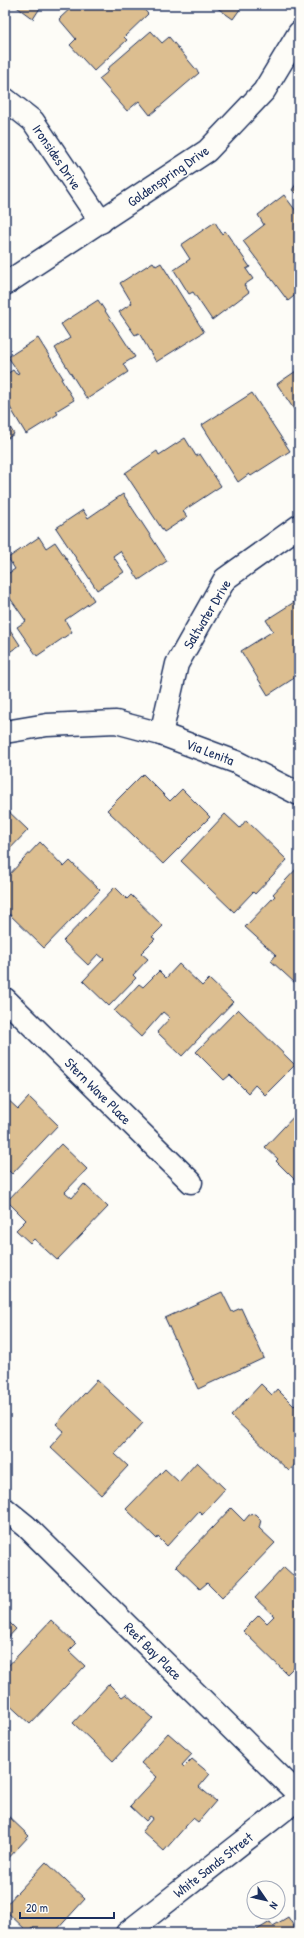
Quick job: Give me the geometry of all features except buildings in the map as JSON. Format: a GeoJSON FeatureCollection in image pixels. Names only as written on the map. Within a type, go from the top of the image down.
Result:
{"type":"FeatureCollection","features":[{"type":"Feature","properties":{"kind":"street","name":"Goldenspring Drive"},"geometry":{"type":"LineString","coordinates":[[5,284],[207,151],[264,91],[299,33]]}},
{"type":"Feature","properties":{"kind":"street","name":"Ironsides Drive"},"geometry":{"type":"LineString","coordinates":[[5,99],[33,121],[101,222]]}},
{"type":"Feature","properties":{"kind":"street","name":"Saltwater Drive"},"geometry":{"type":"LineString","coordinates":[[161,734],[177,664],[225,579],[299,526]]}},
{"type":"Feature","properties":{"kind":"street","name":"Via Lenita"},"geometry":{"type":"LineString","coordinates":[[5,732],[47,725],[116,722],[161,734],[236,762],[299,794]]}},
{"type":"Feature","properties":{"kind":"street","name":"Stern Wave Place"},"geometry":{"type":"LineString","coordinates":[[5,999],[191,1182]]}},
{"type":"Feature","properties":{"kind":"street","name":"Reef Bay Place"},"geometry":{"type":"LineString","coordinates":[[5,1509],[26,1526],[299,1796]]}},
{"type":"Feature","properties":{"kind":"street","name":"White Sands Street"},"geometry":{"type":"LineString","coordinates":[[127,1933],[299,1796]]}}]}
